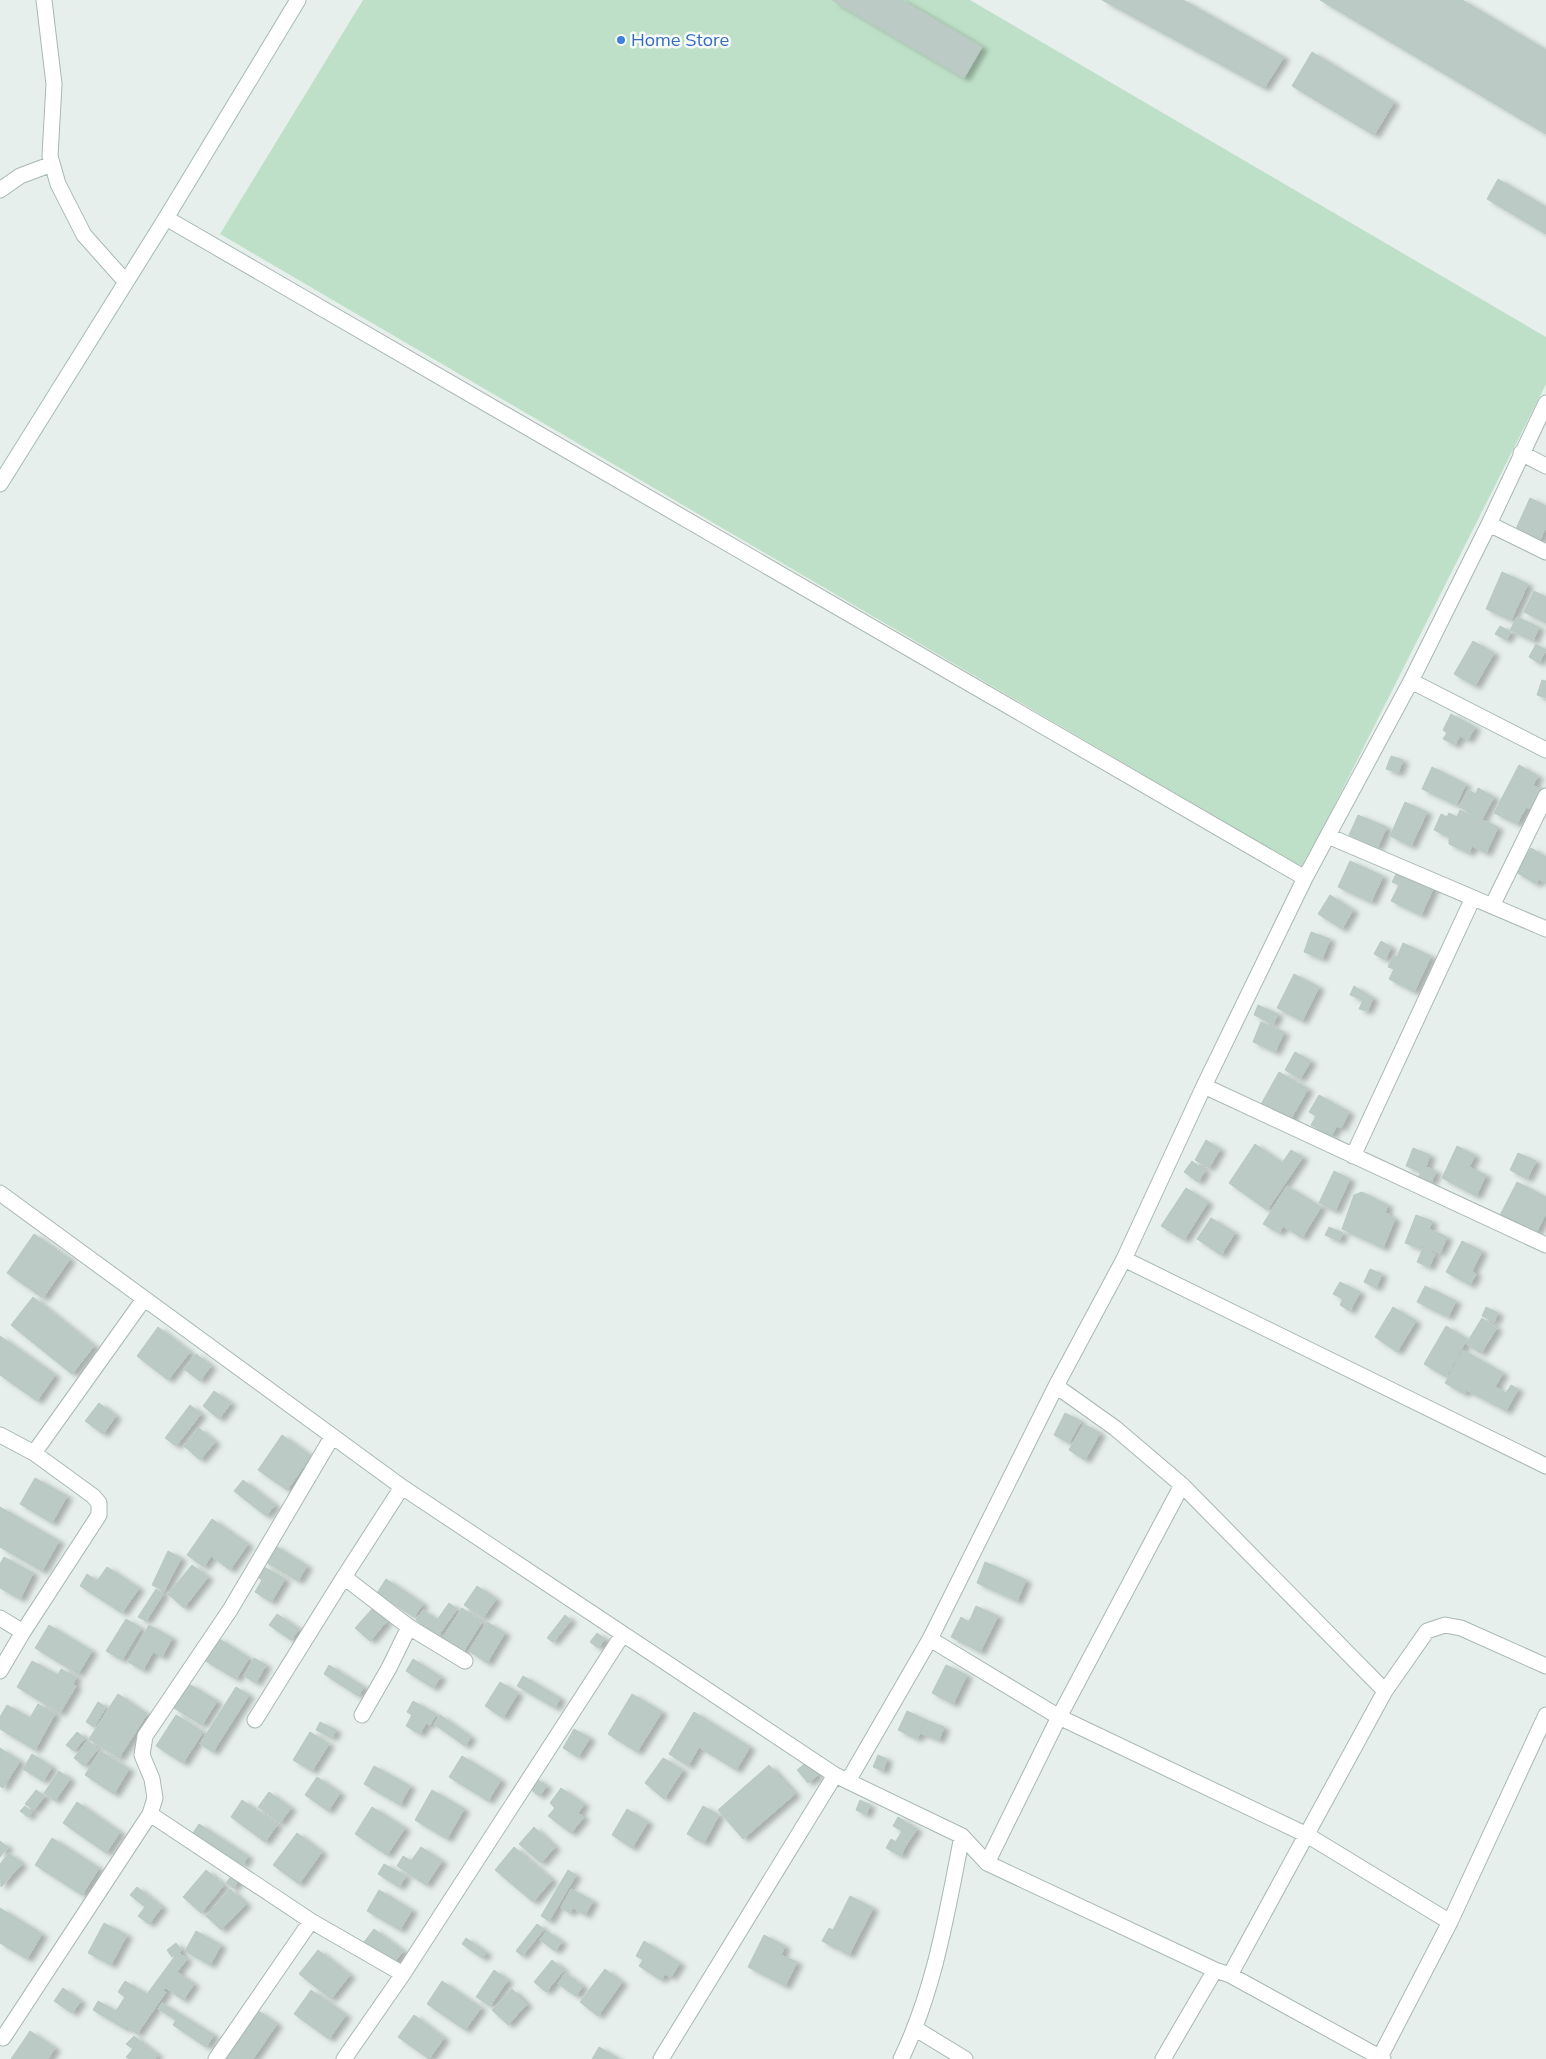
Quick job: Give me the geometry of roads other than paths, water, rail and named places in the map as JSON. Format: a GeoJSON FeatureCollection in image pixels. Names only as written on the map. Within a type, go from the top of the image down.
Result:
{"type":"FeatureCollection","features":[{"type":"Feature","properties":{"kind":"street"},"geometry":{"type":"LineString","coordinates":[[44,0],[54,84],[50,156],[52,164],[58,184],[84,236],[125,281]]}},
{"type":"Feature","properties":{"kind":"street"},"geometry":{"type":"LineString","coordinates":[[0,484],[166,218],[298,0]]}},
{"type":"Feature","properties":{"kind":"street"},"geometry":{"type":"LineString","coordinates":[[0,190],[20,176],[52,164]]}},
{"type":"Feature","properties":{"kind":"street"},"geometry":{"type":"LineString","coordinates":[[166,218],[1305,878]]}},
{"type":"Feature","properties":{"kind":"street"},"geometry":{"type":"LineString","coordinates":[[661,2059],[930,1639],[1056,1386],[1124,1259],[1204,1086],[1305,878],[1411,681],[1490,524],[1546,403]]}},
{"type":"Feature","properties":{"kind":"street"},"geometry":{"type":"LineString","coordinates":[[1522,453],[1546,466]]}},
{"type":"Feature","properties":{"kind":"street"},"geometry":{"type":"LineString","coordinates":[[1490,524],[1546,552]]}},
{"type":"Feature","properties":{"kind":"street"},"geometry":{"type":"LineString","coordinates":[[1411,681],[1546,750]]}},
{"type":"Feature","properties":{"kind":"street"},"geometry":{"type":"LineString","coordinates":[[1492,906],[1546,796]]}},
{"type":"Feature","properties":{"kind":"street"},"geometry":{"type":"LineString","coordinates":[[1328,836],[1546,929]]}},
{"type":"Feature","properties":{"kind":"street"},"geometry":{"type":"LineString","coordinates":[[1352,1156],[1473,898]]}},
{"type":"Feature","properties":{"kind":"street"},"geometry":{"type":"LineString","coordinates":[[1204,1086],[1546,1245]]}},
{"type":"Feature","properties":{"kind":"street"},"geometry":{"type":"LineString","coordinates":[[0,1193],[332,1438],[402,1487],[841,1778],[962,1836],[987,1864],[1215,1970],[1230,1975],[1382,2058],[1450,1922],[1546,1715]]}},
{"type":"Feature","properties":{"kind":"street"},"geometry":{"type":"LineString","coordinates":[[1124,1259],[1546,1466]]}},
{"type":"Feature","properties":{"kind":"street"},"geometry":{"type":"LineString","coordinates":[[34,1453],[144,1299]]}},
{"type":"Feature","properties":{"kind":"street"},"geometry":{"type":"LineString","coordinates":[[1056,1386],[1115,1428],[1182,1485],[1385,1691]]}},
{"type":"Feature","properties":{"kind":"street"},"geometry":{"type":"LineString","coordinates":[[0,1435],[34,1453],[93,1496],[99,1503],[99,1515],[22,1632],[0,1671]]}},
{"type":"Feature","properties":{"kind":"street"},"geometry":{"type":"LineString","coordinates":[[3,2038],[150,1814],[155,1798],[152,1779],[142,1755],[145,1736],[230,1610],[332,1438]]}},
{"type":"Feature","properties":{"kind":"street"},"geometry":{"type":"LineString","coordinates":[[987,1864],[1059,1717],[1182,1485]]}},
{"type":"Feature","properties":{"kind":"street"},"geometry":{"type":"LineString","coordinates":[[255,1720],[402,1487]]}},
{"type":"Feature","properties":{"kind":"street"},"geometry":{"type":"LineString","coordinates":[[344,1577],[409,1627],[465,1661]]}},
{"type":"Feature","properties":{"kind":"street"},"geometry":{"type":"LineString","coordinates":[[0,1618],[22,1632]]}},
{"type":"Feature","properties":{"kind":"street"},"geometry":{"type":"LineString","coordinates":[[1230,1975],[1385,1691],[1427,1631],[1444,1625],[1461,1628],[1546,1666]]}},
{"type":"Feature","properties":{"kind":"street"},"geometry":{"type":"LineString","coordinates":[[362,1715],[389,1668],[409,1627]]}},
{"type":"Feature","properties":{"kind":"street"},"geometry":{"type":"LineString","coordinates":[[344,2059],[403,1974],[623,1634]]}},
{"type":"Feature","properties":{"kind":"street"},"geometry":{"type":"LineString","coordinates":[[930,1639],[1059,1717],[1307,1835],[1450,1922]]}},
{"type":"Feature","properties":{"kind":"street"},"geometry":{"type":"LineString","coordinates":[[150,1814],[311,1921],[403,1974]]}},
{"type":"Feature","properties":{"kind":"street"},"geometry":{"type":"LineString","coordinates":[[901,2059],[916,2029],[940,1950],[962,1836]]}},
{"type":"Feature","properties":{"kind":"street"},"geometry":{"type":"LineString","coordinates":[[216,2059],[311,1921]]}},
{"type":"Feature","properties":{"kind":"street"},"geometry":{"type":"LineString","coordinates":[[1163,2059],[1215,1970]]}},
{"type":"Feature","properties":{"kind":"street"},"geometry":{"type":"LineString","coordinates":[[916,2029],[965,2059]]}},
{"type":"Feature","properties":{"kind":"place","name":"Home Store"},"geometry":{"type":"Point","coordinates":[621,40]}}]}
